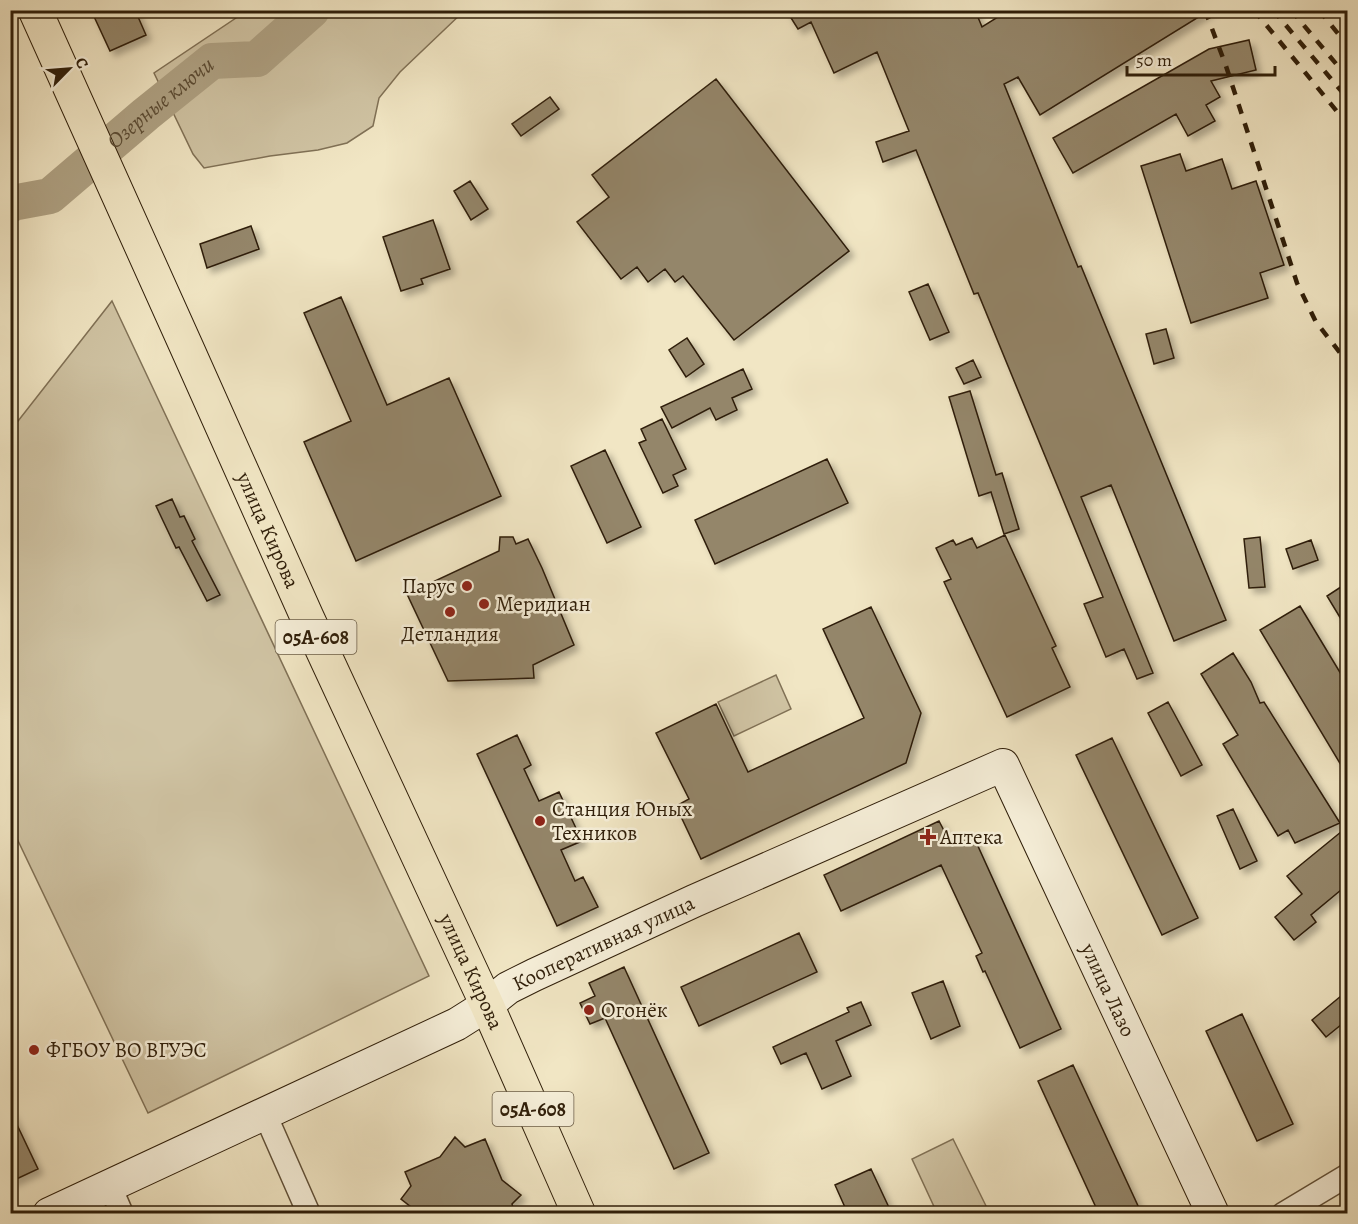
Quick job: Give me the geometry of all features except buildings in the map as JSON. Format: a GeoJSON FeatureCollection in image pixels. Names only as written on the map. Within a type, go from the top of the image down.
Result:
{"type":"FeatureCollection","features":[{"type":"Feature","properties":{"kind":"main road","name":"улица Кирова"},"geometry":{"type":"LineString","coordinates":[[35,10],[307,617],[487,1005],[579,1214]]}},
{"type":"Feature","properties":{"kind":"main road","name":"Кооперативная улица"},"geometry":{"type":"LineString","coordinates":[[49,1214],[116,1200],[265,1113],[457,1024],[508,988],[534,975],[769,867],[1003,765]]}},
{"type":"Feature","properties":{"kind":"main road","name":"улица Лазо"},"geometry":{"type":"LineString","coordinates":[[1003,765],[1213,1214]]}},
{"type":"Feature","properties":{"kind":"street"},"geometry":{"type":"LineString","coordinates":[[265,1113],[309,1214]]}},
{"type":"Feature","properties":{"kind":"street"},"geometry":{"type":"LineString","coordinates":[[1283,1214],[1347,1175]]}},
{"type":"Feature","properties":{"kind":"shaded area"},"geometry":{"type":"Polygon","coordinates":[[[248,10],[464,11],[400,72],[379,98],[373,126],[347,143],[318,150],[204,168],[193,154],[154,73],[248,10]]]}},
{"type":"Feature","properties":{"kind":"shaded area"},"geometry":{"type":"Polygon","coordinates":[[[112,301],[429,976],[148,1113],[11,826],[11,430],[112,301]]]}},
{"type":"Feature","properties":{"kind":"shaded area"},"geometry":{"type":"Polygon","coordinates":[[[776,675],[791,709],[734,736],[718,702],[776,675]]]}},
{"type":"Feature","properties":{"kind":"shaded area"},"geometry":{"type":"Polygon","coordinates":[[[953,1139],[989,1212],[937,1213],[912,1159],[953,1139]]]}},
{"type":"Feature","properties":{"kind":"waterway","name":"Озерные ключи"},"geometry":{"type":"LineString","coordinates":[[10,205],[50,196],[212,61],[257,59],[312,10]]}},
{"type":"Feature","properties":{"kind":"railway"},"geometry":{"type":"LineString","coordinates":[[1205,10],[1226,66],[1297,283],[1316,322],[1348,363]]}},
{"type":"Feature","properties":{"kind":"railway"},"geometry":{"type":"LineString","coordinates":[[1254,10],[1348,125]]}},
{"type":"Feature","properties":{"kind":"railway"},"geometry":{"type":"LineString","coordinates":[[1273,10],[1348,99]]}},
{"type":"Feature","properties":{"kind":"railway"},"geometry":{"type":"LineString","coordinates":[[1291,10],[1348,78]]}},
{"type":"Feature","properties":{"kind":"railway"},"geometry":{"type":"LineString","coordinates":[[1319,10],[1348,46]]}},
{"type":"Feature","properties":{"kind":"place","name":"Парус"},"geometry":{"type":"Point","coordinates":[467,586]}},
{"type":"Feature","properties":{"kind":"place","name":"Меридиан"},"geometry":{"type":"Point","coordinates":[484,604]}},
{"type":"Feature","properties":{"kind":"place","name":"Детландия"},"geometry":{"type":"Point","coordinates":[450,612]}},
{"type":"Feature","properties":{"kind":"place","name":"Станция Юных Техников"},"geometry":{"type":"Point","coordinates":[540,821]}},
{"type":"Feature","properties":{"kind":"place","name":"Аптека"},"geometry":{"type":"Point","coordinates":[928,837]}},
{"type":"Feature","properties":{"kind":"place","name":"Огонёк"},"geometry":{"type":"Point","coordinates":[589,1010]}},
{"type":"Feature","properties":{"kind":"place","name":"ФГБОУ ВО ВГУЭС"},"geometry":{"type":"Point","coordinates":[34,1050]}}]}
